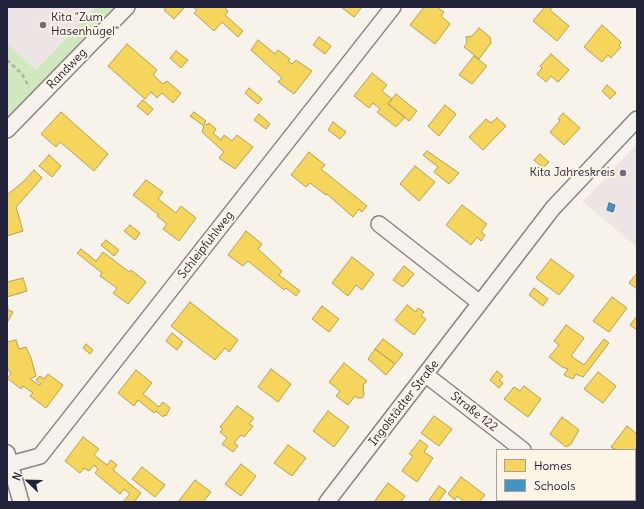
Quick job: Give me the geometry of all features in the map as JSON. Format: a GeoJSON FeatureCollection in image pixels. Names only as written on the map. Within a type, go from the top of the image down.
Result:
{"type":"FeatureCollection","features":[{"type":"Feature","properties":{"kind":"street","name":"Randweg"},"geometry":{"type":"LineString","coordinates":[[7,130],[127,7]]}},
{"type":"Feature","properties":{"kind":"street","name":"Schleipfuhlweg"},"geometry":{"type":"LineString","coordinates":[[8,461],[40,456],[393,7]]}},
{"type":"Feature","properties":{"kind":"street","name":"Ingolstädter Straße"},"geometry":{"type":"LineString","coordinates":[[327,502],[553,208],[637,119]]}},
{"type":"Feature","properties":{"kind":"street"},"geometry":{"type":"LineString","coordinates":[[379,224],[480,304]]}},
{"type":"Feature","properties":{"kind":"street","name":"Straße 122"},"geometry":{"type":"LineString","coordinates":[[426,375],[522,449]]}},
{"type":"Feature","properties":{"kind":"street"},"geometry":{"type":"LineString","coordinates":[[8,461],[21,502]]}},
{"type":"Feature","properties":{"kind":"path"},"geometry":{"type":"LineString","coordinates":[[7,60],[22,74],[30,88]]}},
{"type":"Feature","properties":{"kind":"shaded area","name":"Kita \"Zum Hasenhügel\""},"geometry":{"type":"Polygon","coordinates":[[[7,7],[96,7],[36,70],[7,44],[7,7]]]}},
{"type":"Feature","properties":{"kind":"shaded area","name":"Kita Jahreskreis"},"geometry":{"type":"Polygon","coordinates":[[[637,144],[637,247],[583,202],[637,144]]]}},
{"type":"Feature","properties":{"kind":"green space"},"geometry":{"type":"Polygon","coordinates":[[[96,7],[121,7],[7,121],[7,44],[36,70],[96,7]]]}},
{"type":"Feature","properties":{"kind":"building: Homes"},"geometry":{"type":"Polygon","coordinates":[[[166,7],[184,8],[174,19],[164,10],[166,7]]]}},
{"type":"Feature","properties":{"kind":"building: Homes"},"geometry":{"type":"Polygon","coordinates":[[[193,7],[224,7],[228,11],[225,15],[243,31],[238,37],[222,22],[214,31],[194,13],[197,10],[193,7]]]}},
{"type":"Feature","properties":{"kind":"building: Homes"},"geometry":{"type":"Polygon","coordinates":[[[341,7],[362,7],[354,17],[341,7]]]}},
{"type":"Feature","properties":{"kind":"building: Homes"},"geometry":{"type":"Polygon","coordinates":[[[424,7],[437,7],[444,12],[441,16],[450,24],[435,44],[410,25],[424,7]]]}},
{"type":"Feature","properties":{"kind":"building: Homes"},"geometry":{"type":"Polygon","coordinates":[[[545,7],[552,7],[550,10],[569,26],[557,41],[533,21],[545,7]]]}},
{"type":"Feature","properties":{"kind":"building: Homes"},"geometry":{"type":"Polygon","coordinates":[[[602,25],[621,42],[619,45],[621,47],[611,58],[608,55],[602,62],[584,47],[602,25]]]}},
{"type":"Feature","properties":{"kind":"building: Homes"},"geometry":{"type":"Polygon","coordinates":[[[479,28],[490,37],[491,43],[479,59],[464,47],[467,43],[466,37],[472,36],[479,28]]]}},
{"type":"Feature","properties":{"kind":"building: Homes"},"geometry":{"type":"Polygon","coordinates":[[[319,37],[331,46],[325,54],[313,45],[319,37]]]}},
{"type":"Feature","properties":{"kind":"building: Homes"},"geometry":{"type":"Polygon","coordinates":[[[258,40],[275,54],[278,50],[290,59],[288,61],[292,64],[296,60],[312,71],[294,94],[278,82],[282,78],[251,50],[258,40]]]}},
{"type":"Feature","properties":{"kind":"building: Homes"},"geometry":{"type":"Polygon","coordinates":[[[127,44],[157,70],[153,75],[163,84],[167,81],[181,93],[173,103],[162,93],[157,98],[151,92],[145,99],[108,66],[127,44]]]}},
{"type":"Feature","properties":{"kind":"building: Homes"},"geometry":{"type":"Polygon","coordinates":[[[176,51],[188,60],[181,68],[170,58],[176,51]]]}},
{"type":"Feature","properties":{"kind":"building: Homes"},"geometry":{"type":"Polygon","coordinates":[[[551,54],[569,70],[558,82],[551,76],[546,82],[537,74],[542,68],[540,66],[551,54]]]}},
{"type":"Feature","properties":{"kind":"building: Homes"},"geometry":{"type":"Polygon","coordinates":[[[474,56],[487,66],[472,84],[459,75],[474,56]]]}},
{"type":"Feature","properties":{"kind":"building: Homes"},"geometry":{"type":"Polygon","coordinates":[[[372,73],[387,85],[382,91],[392,99],[388,104],[405,117],[396,127],[377,112],[380,109],[373,103],[369,108],[354,96],[372,73]]]}},
{"type":"Feature","properties":{"kind":"building: Homes"},"geometry":{"type":"Polygon","coordinates":[[[607,85],[616,93],[610,99],[602,91],[607,85]]]}},
{"type":"Feature","properties":{"kind":"building: Homes"},"geometry":{"type":"Polygon","coordinates":[[[249,88],[262,99],[258,104],[245,93],[249,88]]]}},
{"type":"Feature","properties":{"kind":"building: Homes"},"geometry":{"type":"Polygon","coordinates":[[[396,94],[417,111],[409,121],[388,104],[396,94]]]}},
{"type":"Feature","properties":{"kind":"building: Homes"},"geometry":{"type":"Polygon","coordinates":[[[143,100],[153,109],[148,115],[137,106],[143,100]]]}},
{"type":"Feature","properties":{"kind":"building: Homes"},"geometry":{"type":"Polygon","coordinates":[[[445,105],[456,114],[439,136],[428,126],[445,105]]]}},
{"type":"Feature","properties":{"kind":"building: Homes"},"geometry":{"type":"Polygon","coordinates":[[[61,112],[108,154],[94,171],[60,142],[56,147],[41,134],[61,112]]]}},
{"type":"Feature","properties":{"kind":"building: Homes"},"geometry":{"type":"Polygon","coordinates":[[[194,112],[206,121],[204,123],[207,125],[209,123],[216,129],[213,133],[221,140],[224,135],[232,141],[237,135],[253,147],[235,169],[219,158],[224,152],[202,132],[204,126],[190,116],[194,112]]]}},
{"type":"Feature","properties":{"kind":"building: Homes"},"geometry":{"type":"Polygon","coordinates":[[[563,113],[580,128],[564,145],[550,132],[560,121],[558,119],[563,113]]]}},
{"type":"Feature","properties":{"kind":"building: Homes"},"geometry":{"type":"Polygon","coordinates":[[[259,114],[270,124],[266,129],[254,120],[259,114]]]}},
{"type":"Feature","properties":{"kind":"building: Homes"},"geometry":{"type":"Polygon","coordinates":[[[497,118],[506,126],[483,150],[469,137],[486,119],[491,123],[497,118]]]}},
{"type":"Feature","properties":{"kind":"building: Homes"},"geometry":{"type":"Polygon","coordinates":[[[333,122],[346,132],[340,139],[328,130],[333,122]]]}},
{"type":"Feature","properties":{"kind":"building: Homes"},"geometry":{"type":"Polygon","coordinates":[[[427,151],[459,173],[449,184],[434,172],[438,167],[423,155],[427,151]]]}},
{"type":"Feature","properties":{"kind":"building: Homes"},"geometry":{"type":"Polygon","coordinates":[[[309,152],[325,165],[321,169],[367,206],[362,212],[359,209],[353,217],[327,194],[326,195],[310,183],[306,187],[291,175],[309,152]]]}},
{"type":"Feature","properties":{"kind":"building: Homes"},"geometry":{"type":"Polygon","coordinates":[[[540,154],[549,162],[543,168],[534,160],[540,154]]]}},
{"type":"Feature","properties":{"kind":"building: Homes"},"geometry":{"type":"Polygon","coordinates":[[[49,155],[61,166],[52,177],[39,166],[49,155]]]}},
{"type":"Feature","properties":{"kind":"building: Homes"},"geometry":{"type":"Polygon","coordinates":[[[415,166],[435,182],[419,201],[400,184],[415,166]]]}},
{"type":"Feature","properties":{"kind":"building: Homes"},"geometry":{"type":"Polygon","coordinates":[[[34,170],[42,178],[16,207],[23,231],[7,236],[7,195],[23,182],[34,170]]]}},
{"type":"Feature","properties":{"kind":"building: Homes"},"geometry":{"type":"Polygon","coordinates":[[[146,180],[163,192],[158,199],[176,213],[181,206],[196,218],[179,241],[163,229],[167,224],[157,216],[159,215],[133,195],[146,180]]]}},
{"type":"Feature","properties":{"kind":"building: Homes"},"geometry":{"type":"Polygon","coordinates":[[[462,205],[487,224],[481,232],[485,235],[481,241],[477,237],[471,245],[446,225],[462,205]]]}},
{"type":"Feature","properties":{"kind":"building: Homes"},"geometry":{"type":"Polygon","coordinates":[[[130,225],[140,233],[135,240],[124,231],[130,225]]]}},
{"type":"Feature","properties":{"kind":"building: Homes"},"geometry":{"type":"Polygon","coordinates":[[[246,231],[262,244],[258,249],[282,271],[279,275],[300,291],[296,296],[286,288],[284,290],[248,261],[243,266],[228,255],[246,231]]]}},
{"type":"Feature","properties":{"kind":"building: Homes"},"geometry":{"type":"Polygon","coordinates":[[[106,240],[119,250],[114,256],[101,245],[106,240]]]}},
{"type":"Feature","properties":{"kind":"building: Homes"},"geometry":{"type":"Polygon","coordinates":[[[81,249],[96,261],[103,252],[129,272],[131,270],[146,282],[128,304],[113,293],[117,288],[100,276],[102,273],[77,253],[81,249]]]}},
{"type":"Feature","properties":{"kind":"building: Homes"},"geometry":{"type":"Polygon","coordinates":[[[352,257],[374,274],[362,290],[356,285],[348,296],[332,283],[352,257]]]}},
{"type":"Feature","properties":{"kind":"building: Homes"},"geometry":{"type":"Polygon","coordinates":[[[551,259],[574,276],[559,295],[536,278],[551,259]]]}},
{"type":"Feature","properties":{"kind":"building: Homes"},"geometry":{"type":"Polygon","coordinates":[[[404,266],[414,274],[403,287],[393,280],[404,266]]]}},
{"type":"Feature","properties":{"kind":"building: Homes"},"geometry":{"type":"Polygon","coordinates":[[[637,273],[637,289],[629,283],[637,273]]]}},
{"type":"Feature","properties":{"kind":"building: Homes"},"geometry":{"type":"Polygon","coordinates":[[[23,278],[27,291],[7,297],[7,282],[23,278]]]}},
{"type":"Feature","properties":{"kind":"building: Homes"},"geometry":{"type":"Polygon","coordinates":[[[534,288],[548,299],[543,306],[529,295],[534,288]]]}},
{"type":"Feature","properties":{"kind":"building: Homes"},"geometry":{"type":"Polygon","coordinates":[[[7,297],[8,310],[13,312],[7,323],[7,297]]]}},
{"type":"Feature","properties":{"kind":"building: Homes"},"geometry":{"type":"Polygon","coordinates":[[[612,297],[627,308],[609,332],[593,321],[612,297]]]}},
{"type":"Feature","properties":{"kind":"building: Homes"},"geometry":{"type":"Polygon","coordinates":[[[190,302],[238,340],[229,352],[225,348],[215,360],[171,326],[190,302]]]}},
{"type":"Feature","properties":{"kind":"building: Homes"},"geometry":{"type":"Polygon","coordinates":[[[407,305],[416,312],[418,308],[424,312],[421,316],[426,319],[414,335],[395,320],[407,305]]]}},
{"type":"Feature","properties":{"kind":"building: Homes"},"geometry":{"type":"Polygon","coordinates":[[[322,306],[339,319],[329,332],[312,319],[322,306]]]}},
{"type":"Feature","properties":{"kind":"building: Homes"},"geometry":{"type":"Polygon","coordinates":[[[637,316],[637,330],[630,325],[637,316]]]}},
{"type":"Feature","properties":{"kind":"building: Homes"},"geometry":{"type":"Polygon","coordinates":[[[566,325],[584,338],[571,356],[584,365],[604,339],[609,343],[583,377],[576,374],[573,379],[564,375],[568,369],[562,367],[549,357],[559,345],[554,341],[566,325]]]}},
{"type":"Feature","properties":{"kind":"building: Homes"},"geometry":{"type":"Polygon","coordinates":[[[172,333],[183,342],[177,350],[166,341],[172,333]]]}},
{"type":"Feature","properties":{"kind":"building: Homes"},"geometry":{"type":"Polygon","coordinates":[[[383,339],[403,354],[395,364],[375,349],[383,339]]]}},
{"type":"Feature","properties":{"kind":"building: Homes"},"geometry":{"type":"Polygon","coordinates":[[[16,340],[19,349],[26,347],[31,358],[36,376],[30,379],[39,385],[41,384],[36,380],[40,376],[44,379],[48,374],[63,385],[46,408],[30,396],[33,393],[23,386],[21,389],[7,378],[11,374],[7,367],[7,342],[16,340]]]}},
{"type":"Feature","properties":{"kind":"building: Homes"},"geometry":{"type":"Polygon","coordinates":[[[86,344],[93,350],[90,354],[83,348],[86,344]]]}},
{"type":"Feature","properties":{"kind":"building: Homes"},"geometry":{"type":"Polygon","coordinates":[[[375,349],[395,364],[386,375],[368,359],[375,349]]]}},
{"type":"Feature","properties":{"kind":"building: Homes"},"geometry":{"type":"Polygon","coordinates":[[[344,363],[367,381],[363,385],[364,395],[362,398],[355,396],[348,405],[336,396],[340,391],[329,382],[344,363]]]}},
{"type":"Feature","properties":{"kind":"building: Homes"},"geometry":{"type":"Polygon","coordinates":[[[271,369],[291,384],[278,402],[258,387],[271,369]]]}},
{"type":"Feature","properties":{"kind":"building: Homes"},"geometry":{"type":"Polygon","coordinates":[[[136,370],[152,383],[143,394],[159,407],[163,402],[170,408],[166,416],[164,415],[163,417],[156,411],[154,413],[138,400],[134,406],[118,393],[136,370]]]}},
{"type":"Feature","properties":{"kind":"building: Homes"},"geometry":{"type":"Polygon","coordinates":[[[497,371],[503,376],[499,380],[503,383],[499,388],[490,380],[497,371]]]}},
{"type":"Feature","properties":{"kind":"building: Homes"},"geometry":{"type":"Polygon","coordinates":[[[598,372],[616,386],[603,403],[584,389],[598,372]]]}},
{"type":"Feature","properties":{"kind":"building: Homes"},"geometry":{"type":"Polygon","coordinates":[[[524,386],[541,399],[528,417],[504,399],[514,387],[520,391],[524,386]]]}},
{"type":"Feature","properties":{"kind":"building: Homes"},"geometry":{"type":"Polygon","coordinates":[[[237,406],[254,418],[249,424],[253,426],[244,437],[241,435],[234,443],[238,446],[233,452],[222,444],[227,438],[220,432],[223,429],[220,427],[237,406]]]}},
{"type":"Feature","properties":{"kind":"building: Homes"},"geometry":{"type":"Polygon","coordinates":[[[328,411],[349,427],[334,447],[313,431],[328,411]]]}},
{"type":"Feature","properties":{"kind":"building: Homes"},"geometry":{"type":"Polygon","coordinates":[[[434,416],[452,429],[439,446],[421,433],[434,416]]]}},
{"type":"Feature","properties":{"kind":"building: Homes"},"geometry":{"type":"Polygon","coordinates":[[[562,417],[579,430],[571,444],[566,447],[550,434],[562,417]]]}},
{"type":"Feature","properties":{"kind":"building: Homes"},"geometry":{"type":"Polygon","coordinates":[[[627,426],[637,434],[636,449],[614,449],[611,447],[627,426]]]}},
{"type":"Feature","properties":{"kind":"building: Homes"},"geometry":{"type":"Polygon","coordinates":[[[83,437],[99,449],[94,455],[107,465],[111,460],[117,465],[113,470],[141,493],[134,502],[123,502],[130,494],[124,489],[120,494],[95,473],[98,469],[94,465],[89,471],[84,468],[80,473],[65,461],[83,437]]]}},
{"type":"Feature","properties":{"kind":"building: Homes"},"geometry":{"type":"Polygon","coordinates":[[[420,440],[428,446],[424,452],[433,458],[417,482],[402,471],[413,456],[409,454],[420,440]]]}},
{"type":"Feature","properties":{"kind":"building: Homes"},"geometry":{"type":"Polygon","coordinates":[[[288,445],[306,458],[292,476],[274,463],[288,445]]]}},
{"type":"Feature","properties":{"kind":"building: Homes"},"geometry":{"type":"Polygon","coordinates":[[[241,464],[256,476],[241,496],[225,484],[241,464]]]}},
{"type":"Feature","properties":{"kind":"building: Homes"},"geometry":{"type":"Polygon","coordinates":[[[142,467],[165,485],[155,497],[132,479],[142,467]]]}},
{"type":"Feature","properties":{"kind":"building: Homes"},"geometry":{"type":"Polygon","coordinates":[[[461,477],[485,495],[479,502],[464,502],[457,496],[455,500],[448,494],[461,477]]]}},
{"type":"Feature","properties":{"kind":"building: Homes"},"geometry":{"type":"Polygon","coordinates":[[[195,480],[211,492],[203,502],[178,502],[195,480]]]}},
{"type":"Feature","properties":{"kind":"building: Homes"},"geometry":{"type":"Polygon","coordinates":[[[388,483],[405,496],[401,502],[374,502],[388,483]]]}},
{"type":"Feature","properties":{"kind":"building: Homes"},"geometry":{"type":"Polygon","coordinates":[[[439,486],[446,491],[438,502],[431,502],[429,500],[439,486]]]}},
{"type":"Feature","properties":{"kind":"building: Schools"},"geometry":{"type":"Polygon","coordinates":[[[609,203],[615,205],[613,212],[607,210],[609,203]]]}},
{"type":"Feature","properties":{"kind":"place","name":"Kita \"Zum Hasenhügel\""},"geometry":{"type":"Point","coordinates":[43,25]}},
{"type":"Feature","properties":{"kind":"place","name":"Kita Jahreskreis"},"geometry":{"type":"Point","coordinates":[623,173]}}]}
